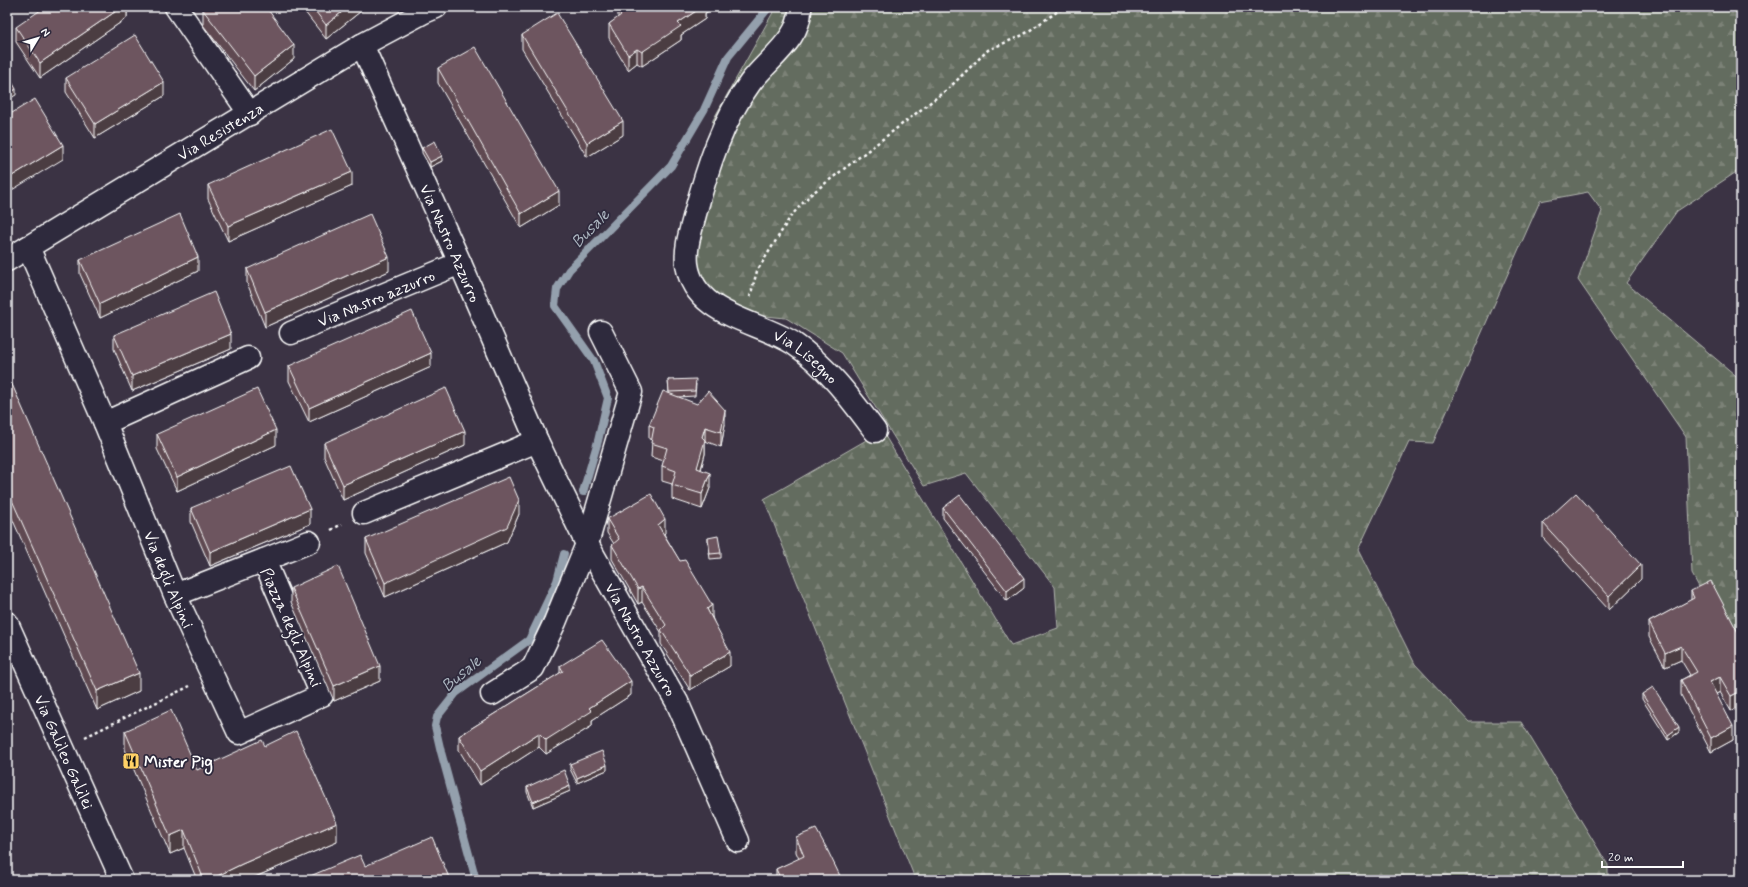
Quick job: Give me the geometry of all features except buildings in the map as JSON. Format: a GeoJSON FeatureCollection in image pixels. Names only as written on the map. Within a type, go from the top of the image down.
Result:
{"type":"FeatureCollection","features":[{"type":"Feature","properties":{"kind":"street"},"geometry":{"type":"LineString","coordinates":[[176,7],[250,114]]}},
{"type":"Feature","properties":{"kind":"street","name":"Via Resistenza"},"geometry":{"type":"LineString","coordinates":[[7,260],[362,45],[436,7]]}},
{"type":"Feature","properties":{"kind":"street","name":"Via Lisegno"},"geometry":{"type":"LineString","coordinates":[[799,16],[784,44],[750,83],[734,109],[704,182],[688,241],[687,265],[690,278],[696,290],[705,300],[716,308],[770,331],[793,343],[824,369],[847,393],[875,431]]}},
{"type":"Feature","properties":{"kind":"street","name":"Via Nastro Azzurro"},"geometry":{"type":"LineString","coordinates":[[362,45],[538,441],[587,544],[677,702],[738,841]]}},
{"type":"Feature","properties":{"kind":"street","name":"Via degli Alpini"},"geometry":{"type":"LineString","coordinates":[[28,247],[105,423],[175,595],[238,733]]}},
{"type":"Feature","properties":{"kind":"street","name":"Via Nastro azzurro"},"geometry":{"type":"LineString","coordinates":[[291,333],[460,263]]}},
{"type":"Feature","properties":{"kind":"street"},"geometry":{"type":"LineString","coordinates":[[492,694],[533,668],[555,622],[587,544],[631,392],[601,332]]}},
{"type":"Feature","properties":{"kind":"street"},"geometry":{"type":"LineString","coordinates":[[105,423],[248,358]]}},
{"type":"Feature","properties":{"kind":"street"},"geometry":{"type":"LineString","coordinates":[[364,513],[538,441]]}},
{"type":"Feature","properties":{"kind":"street"},"geometry":{"type":"LineString","coordinates":[[264,560],[309,542]]}},
{"type":"Feature","properties":{"kind":"street","name":"Piazza degli Alpini"},"geometry":{"type":"LineString","coordinates":[[175,595],[264,560],[322,695],[238,733]]}},
{"type":"Feature","properties":{"kind":"street","name":"Via Galileo Galilei"},"geometry":{"type":"LineString","coordinates":[[7,623],[122,880]]}},
{"type":"Feature","properties":{"kind":"path"},"geometry":{"type":"LineString","coordinates":[[750,304],[750,292],[757,271],[791,216],[810,195],[949,88],[988,50],[1023,35],[1064,7]]}},
{"type":"Feature","properties":{"kind":"path"},"geometry":{"type":"LineString","coordinates":[[309,542],[364,513]]}},
{"type":"Feature","properties":{"kind":"path"},"geometry":{"type":"LineString","coordinates":[[83,738],[212,675]]}},
{"type":"Feature","properties":{"kind":"green space"},"geometry":{"type":"Polygon","coordinates":[[[776,7],[1741,7],[1741,169],[1677,211],[1626,283],[1741,380],[1741,664],[1692,574],[1686,437],[1578,280],[1602,211],[1588,192],[1540,201],[1433,443],[1409,442],[1358,550],[1415,664],[1469,722],[1521,722],[1608,865],[1608,880],[914,880],[914,876],[764,499],[882,431],[1011,645],[1058,628],[1055,587],[966,473],[924,486],[842,353],[786,318],[703,310],[679,275],[713,120],[776,7]]]}},
{"type":"Feature","properties":{"kind":"waterway","name":"Busale"},"geometry":{"type":"LineString","coordinates":[[583,492],[598,441],[608,398],[594,361],[555,306],[557,289],[569,270],[671,166],[704,110],[728,57],[769,7]]}},
{"type":"Feature","properties":{"kind":"waterway","name":"Busale"},"geometry":{"type":"LineString","coordinates":[[476,880],[441,752],[435,726],[437,717],[456,693],[529,640],[557,581],[564,554]]}},
{"type":"Feature","properties":{"kind":"place","name":"Mister Pig"},"geometry":{"type":"Point","coordinates":[131,761]}}]}
